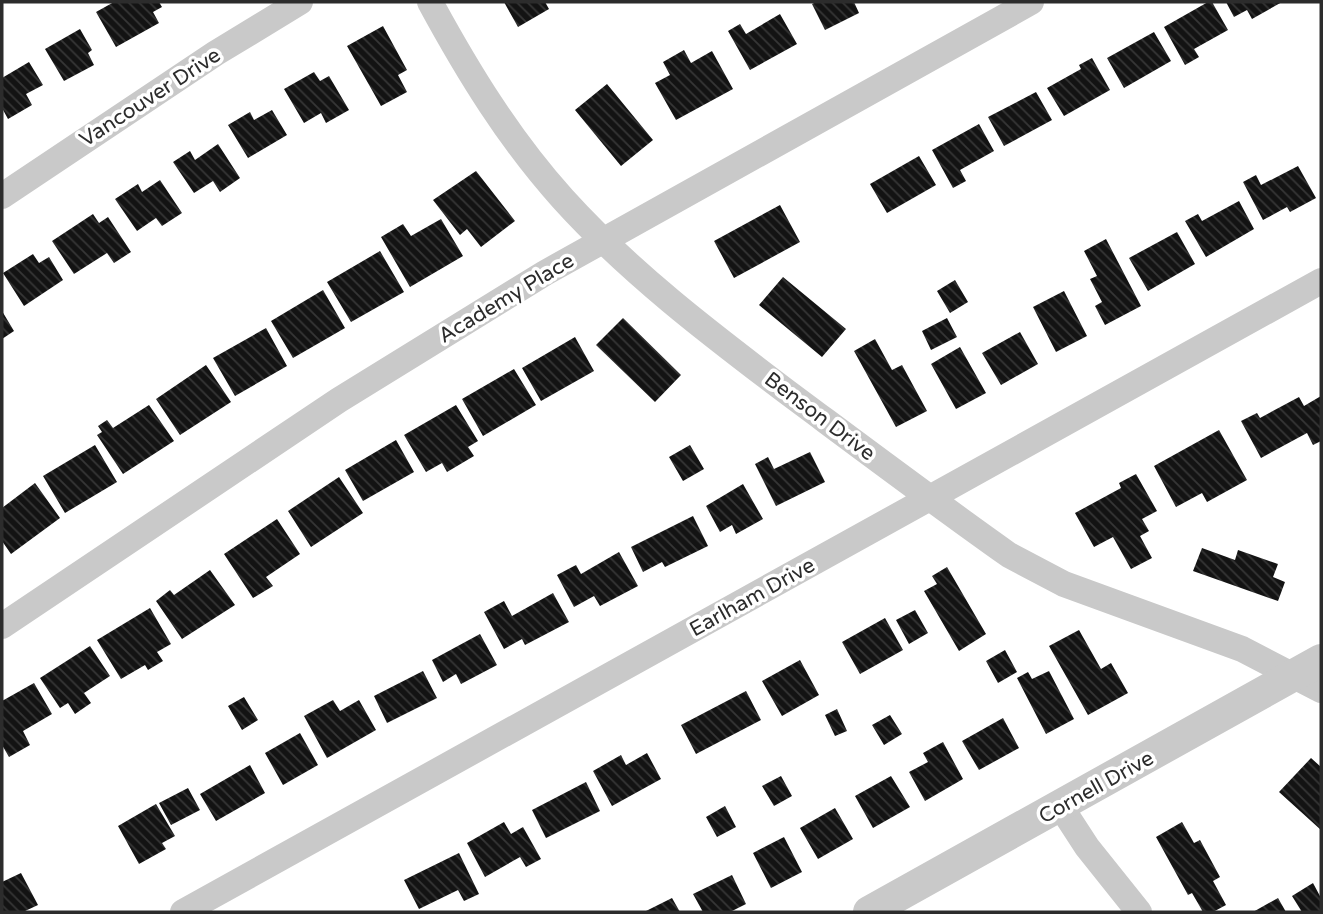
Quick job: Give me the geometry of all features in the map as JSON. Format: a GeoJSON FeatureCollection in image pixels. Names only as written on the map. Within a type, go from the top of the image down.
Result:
{"type":"FeatureCollection","features":[{"type":"Feature","properties":{"kind":"street","name":"Vancouver Drive"},"geometry":{"type":"LineString","coordinates":[[2,196],[205,61],[300,2]]}},
{"type":"Feature","properties":{"kind":"street","name":"Benson Drive"},"geometry":{"type":"LineString","coordinates":[[430,2],[471,77],[516,143],[564,200],[694,322],[929,499],[1009,555],[1041,573],[1242,649],[1321,690]]}},
{"type":"Feature","properties":{"kind":"street","name":"Academy Place"},"geometry":{"type":"LineString","coordinates":[[2,626],[339,400],[604,239],[1031,2]]}},
{"type":"Feature","properties":{"kind":"street","name":"Earlham Drive"},"geometry":{"type":"LineString","coordinates":[[183,912],[1321,281]]}},
{"type":"Feature","properties":{"kind":"street","name":"Cornell Drive"},"geometry":{"type":"LineString","coordinates":[[869,912],[1321,660]]}},
{"type":"Feature","properties":{"kind":"street"},"geometry":{"type":"LineString","coordinates":[[1061,807],[1087,847],[1139,912]]}},
{"type":"Feature","properties":{"kind":"building"},"geometry":{"type":"Polygon","coordinates":[[[114,2],[159,2],[162,7],[153,12],[159,23],[116,47],[96,12],[114,2]]]}},
{"type":"Feature","properties":{"kind":"building"},"geometry":{"type":"Polygon","coordinates":[[[504,2],[545,2],[549,9],[518,27],[504,2]]]}},
{"type":"Feature","properties":{"kind":"building"},"geometry":{"type":"Polygon","coordinates":[[[854,2],[859,13],[825,30],[812,4],[854,2]]]}},
{"type":"Feature","properties":{"kind":"building"},"geometry":{"type":"Polygon","coordinates":[[[1212,2],[1228,30],[1194,49],[1199,57],[1185,65],[1164,27],[1212,2]]]}},
{"type":"Feature","properties":{"kind":"building"},"geometry":{"type":"Polygon","coordinates":[[[1226,2],[1282,2],[1252,19],[1247,10],[1234,17],[1226,2]]]}},
{"type":"Feature","properties":{"kind":"building"},"geometry":{"type":"Polygon","coordinates":[[[780,14],[797,44],[750,70],[728,31],[740,24],[746,34],[780,14]]]}},
{"type":"Feature","properties":{"kind":"building"},"geometry":{"type":"Polygon","coordinates":[[[383,26],[407,70],[398,75],[407,92],[381,106],[347,46],[383,26]]]}},
{"type":"Feature","properties":{"kind":"building"},"geometry":{"type":"Polygon","coordinates":[[[80,29],[92,50],[88,53],[94,65],[64,81],[45,49],[80,29]]]}},
{"type":"Feature","properties":{"kind":"building"},"geometry":{"type":"Polygon","coordinates":[[[1154,32],[1171,61],[1124,88],[1107,58],[1154,32]]]}},
{"type":"Feature","properties":{"kind":"building"},"geometry":{"type":"Polygon","coordinates":[[[684,50],[691,63],[712,51],[733,89],[676,120],[655,83],[670,75],[663,62],[684,50]]]}},
{"type":"Feature","properties":{"kind":"building"},"geometry":{"type":"Polygon","coordinates":[[[1092,58],[1110,90],[1064,116],[1047,88],[1081,69],[1079,65],[1092,58]]]}},
{"type":"Feature","properties":{"kind":"building"},"geometry":{"type":"Polygon","coordinates":[[[29,62],[43,85],[26,94],[32,105],[8,119],[2,108],[2,78],[29,62]]]}},
{"type":"Feature","properties":{"kind":"building"},"geometry":{"type":"Polygon","coordinates":[[[314,72],[320,81],[329,76],[349,110],[326,123],[321,113],[304,123],[284,89],[314,72]]]}},
{"type":"Feature","properties":{"kind":"building"},"geometry":{"type":"Polygon","coordinates":[[[607,84],[653,140],[621,166],[575,110],[607,84]]]}},
{"type":"Feature","properties":{"kind":"building"},"geometry":{"type":"Polygon","coordinates":[[[1036,92],[1052,120],[1004,146],[988,117],[1036,92]]]}},
{"type":"Feature","properties":{"kind":"building"},"geometry":{"type":"Polygon","coordinates":[[[272,110],[287,135],[248,158],[228,125],[250,112],[254,120],[272,110]]]}},
{"type":"Feature","properties":{"kind":"building"},"geometry":{"type":"Polygon","coordinates":[[[979,124],[994,151],[960,170],[966,181],[953,188],[932,150],[979,124]]]}},
{"type":"Feature","properties":{"kind":"building"},"geometry":{"type":"Polygon","coordinates":[[[218,144],[240,178],[220,192],[213,181],[194,193],[173,162],[190,151],[195,160],[218,144]]]}},
{"type":"Feature","properties":{"kind":"building"},"geometry":{"type":"Polygon","coordinates":[[[919,156],[936,185],[887,213],[870,184],[919,156]]]}},
{"type":"Feature","properties":{"kind":"building"},"geometry":{"type":"Polygon","coordinates":[[[1298,166],[1316,198],[1290,212],[1287,207],[1263,220],[1243,182],[1256,175],[1261,185],[1298,166]]]}},
{"type":"Feature","properties":{"kind":"building"},"geometry":{"type":"Polygon","coordinates":[[[476,171],[515,221],[481,247],[467,229],[460,235],[433,200],[476,171]]]}},
{"type":"Feature","properties":{"kind":"building"},"geometry":{"type":"Polygon","coordinates":[[[160,180],[182,213],[162,226],[156,218],[137,231],[115,199],[138,184],[142,192],[160,180]]]}},
{"type":"Feature","properties":{"kind":"building"},"geometry":{"type":"Polygon","coordinates":[[[1239,201],[1254,229],[1206,257],[1185,221],[1198,214],[1202,221],[1239,201]]]}},
{"type":"Feature","properties":{"kind":"building"},"geometry":{"type":"Polygon","coordinates":[[[780,205],[800,242],[734,278],[714,241],[780,205]]]}},
{"type":"Feature","properties":{"kind":"building"},"geometry":{"type":"Polygon","coordinates":[[[93,214],[99,223],[108,217],[131,252],[114,263],[107,253],[74,274],[52,241],[93,214]]]}},
{"type":"Feature","properties":{"kind":"building"},"geometry":{"type":"Polygon","coordinates":[[[441,219],[463,256],[410,287],[381,237],[403,224],[411,236],[441,219]]]}},
{"type":"Feature","properties":{"kind":"building"},"geometry":{"type":"Polygon","coordinates":[[[1177,232],[1195,264],[1148,291],[1129,258],[1177,232]]]}},
{"type":"Feature","properties":{"kind":"building"},"geometry":{"type":"Polygon","coordinates":[[[1106,239],[1141,306],[1105,325],[1095,306],[1102,302],[1090,279],[1097,276],[1084,251],[1106,239]]]}},
{"type":"Feature","properties":{"kind":"building"},"geometry":{"type":"Polygon","coordinates":[[[380,251],[404,292],[351,322],[327,282],[380,251]]]}},
{"type":"Feature","properties":{"kind":"building"},"geometry":{"type":"Polygon","coordinates":[[[33,254],[39,263],[49,257],[63,280],[24,306],[3,273],[33,254]]]}},
{"type":"Feature","properties":{"kind":"building"},"geometry":{"type":"Polygon","coordinates":[[[783,277],[846,329],[822,357],[759,305],[783,277]]]}},
{"type":"Feature","properties":{"kind":"building"},"geometry":{"type":"Polygon","coordinates":[[[955,280],[968,302],[950,313],[937,291],[955,280]]]}},
{"type":"Feature","properties":{"kind":"building"},"geometry":{"type":"Polygon","coordinates":[[[323,290],[345,328],[293,358],[271,321],[323,290]]]}},
{"type":"Feature","properties":{"kind":"building"},"geometry":{"type":"Polygon","coordinates":[[[1064,291],[1087,336],[1056,352],[1033,307],[1064,291]]]}},
{"type":"Feature","properties":{"kind":"building"},"geometry":{"type":"Polygon","coordinates":[[[2,311],[14,331],[2,339],[2,311]]]}},
{"type":"Feature","properties":{"kind":"building"},"geometry":{"type":"Polygon","coordinates":[[[623,318],[681,375],[655,402],[596,345],[623,318]]]}},
{"type":"Feature","properties":{"kind":"building"},"geometry":{"type":"Polygon","coordinates":[[[947,318],[957,337],[931,350],[922,331],[947,318]]]}},
{"type":"Feature","properties":{"kind":"building"},"geometry":{"type":"Polygon","coordinates":[[[266,328],[287,366],[235,396],[213,358],[266,328]]]}},
{"type":"Feature","properties":{"kind":"building"},"geometry":{"type":"Polygon","coordinates":[[[1020,332],[1038,364],[1001,385],[982,353],[1020,332]]]}},
{"type":"Feature","properties":{"kind":"building"},"geometry":{"type":"Polygon","coordinates":[[[575,337],[594,371],[541,401],[522,368],[575,337]]]}},
{"type":"Feature","properties":{"kind":"building"},"geometry":{"type":"Polygon","coordinates":[[[875,339],[892,370],[902,365],[927,411],[896,427],[854,351],[875,339]]]}},
{"type":"Feature","properties":{"kind":"building"},"geometry":{"type":"Polygon","coordinates":[[[960,347],[986,393],[956,409],[931,364],[960,347]]]}},
{"type":"Feature","properties":{"kind":"building"},"geometry":{"type":"Polygon","coordinates":[[[206,365],[231,402],[180,435],[156,399],[206,365]]]}},
{"type":"Feature","properties":{"kind":"building"},"geometry":{"type":"Polygon","coordinates":[[[514,369],[536,405],[483,436],[462,399],[514,369]]]}},
{"type":"Feature","properties":{"kind":"building"},"geometry":{"type":"Polygon","coordinates":[[[1321,396],[1321,441],[1313,445],[1307,433],[1261,458],[1241,421],[1257,413],[1260,418],[1299,397],[1304,406],[1321,396]]]}},
{"type":"Feature","properties":{"kind":"building"},"geometry":{"type":"Polygon","coordinates":[[[149,405],[174,441],[123,474],[97,435],[102,432],[98,426],[107,420],[113,428],[149,405]]]}},
{"type":"Feature","properties":{"kind":"building"},"geometry":{"type":"Polygon","coordinates":[[[456,405],[478,441],[468,447],[474,456],[447,472],[442,463],[426,472],[404,435],[456,405]]]}},
{"type":"Feature","properties":{"kind":"building"},"geometry":{"type":"Polygon","coordinates":[[[1219,430],[1247,480],[1207,502],[1202,493],[1176,507],[1154,466],[1219,430]]]}},
{"type":"Feature","properties":{"kind":"building"},"geometry":{"type":"Polygon","coordinates":[[[396,440],[414,472],[363,501],[345,470],[396,440]]]}},
{"type":"Feature","properties":{"kind":"building"},"geometry":{"type":"Polygon","coordinates":[[[95,445],[117,482],[65,513],[43,476],[95,445]]]}},
{"type":"Feature","properties":{"kind":"building"},"geometry":{"type":"Polygon","coordinates":[[[690,445],[704,469],[683,481],[669,457],[690,445]]]}},
{"type":"Feature","properties":{"kind":"building"},"geometry":{"type":"Polygon","coordinates":[[[810,452],[825,482],[776,506],[755,464],[768,457],[774,469],[810,452]]]}},
{"type":"Feature","properties":{"kind":"building"},"geometry":{"type":"Polygon","coordinates":[[[1136,474],[1157,511],[1142,519],[1149,531],[1140,536],[1152,558],[1131,569],[1113,537],[1094,547],[1075,513],[1121,488],[1119,483],[1136,474]]]}},
{"type":"Feature","properties":{"kind":"building"},"geometry":{"type":"Polygon","coordinates":[[[339,477],[363,513],[311,547],[288,511],[339,477]]]}},
{"type":"Feature","properties":{"kind":"building"},"geometry":{"type":"Polygon","coordinates":[[[35,483],[60,518],[11,554],[2,541],[2,508],[35,483]]]}},
{"type":"Feature","properties":{"kind":"building"},"geometry":{"type":"Polygon","coordinates":[[[743,484],[763,519],[736,534],[732,525],[720,532],[706,506],[743,484]]]}},
{"type":"Feature","properties":{"kind":"building"},"geometry":{"type":"Polygon","coordinates":[[[693,516],[708,546],[665,567],[662,562],[643,572],[631,547],[693,516]]]}},
{"type":"Feature","properties":{"kind":"building"},"geometry":{"type":"Polygon","coordinates":[[[277,519],[300,554],[266,577],[273,586],[253,598],[224,554],[277,519]]]}},
{"type":"Feature","properties":{"kind":"building"},"geometry":{"type":"Polygon","coordinates":[[[1202,548],[1235,560],[1238,550],[1278,564],[1273,577],[1285,582],[1278,601],[1193,571],[1202,548]]]}},
{"type":"Feature","properties":{"kind":"building"},"geometry":{"type":"Polygon","coordinates":[[[619,552],[638,586],[600,606],[594,596],[574,607],[557,575],[576,565],[581,574],[619,552]]]}},
{"type":"Feature","properties":{"kind":"building"},"geometry":{"type":"Polygon","coordinates":[[[947,567],[986,634],[959,651],[924,591],[937,584],[932,576],[947,567]]]}},
{"type":"Feature","properties":{"kind":"building"},"geometry":{"type":"Polygon","coordinates":[[[210,570],[235,605],[182,639],[156,601],[170,590],[174,595],[210,570]]]}},
{"type":"Feature","properties":{"kind":"building"},"geometry":{"type":"Polygon","coordinates":[[[553,593],[569,622],[525,645],[522,639],[504,649],[484,612],[504,601],[512,616],[553,593]]]}},
{"type":"Feature","properties":{"kind":"building"},"geometry":{"type":"Polygon","coordinates":[[[150,608],[171,644],[157,652],[163,661],[148,670],[145,665],[121,679],[97,640],[150,608]]]}},
{"type":"Feature","properties":{"kind":"building"},"geometry":{"type":"Polygon","coordinates":[[[915,610],[928,633],[909,644],[896,620],[915,610]]]}},
{"type":"Feature","properties":{"kind":"building"},"geometry":{"type":"Polygon","coordinates":[[[885,618],[903,650],[860,674],[842,642],[885,618]]]}},
{"type":"Feature","properties":{"kind":"building"},"geometry":{"type":"Polygon","coordinates":[[[1079,630],[1101,669],[1111,663],[1128,693],[1088,715],[1049,646],[1079,630]]]}},
{"type":"Feature","properties":{"kind":"building"},"geometry":{"type":"Polygon","coordinates":[[[480,634],[497,665],[461,684],[456,674],[443,682],[432,660],[480,634]]]}},
{"type":"Feature","properties":{"kind":"building"},"geometry":{"type":"Polygon","coordinates":[[[90,646],[110,676],[84,693],[91,703],[75,714],[68,703],[60,708],[40,678],[90,646]]]}},
{"type":"Feature","properties":{"kind":"building"},"geometry":{"type":"Polygon","coordinates":[[[1005,650],[1017,672],[998,683],[986,661],[1005,650]]]}},
{"type":"Feature","properties":{"kind":"building"},"geometry":{"type":"Polygon","coordinates":[[[800,660],[819,695],[782,716],[762,681],[800,660]]]}},
{"type":"Feature","properties":{"kind":"building"},"geometry":{"type":"Polygon","coordinates":[[[423,671],[437,698],[387,723],[374,696],[423,671]]]}},
{"type":"Feature","properties":{"kind":"building"},"geometry":{"type":"Polygon","coordinates":[[[1049,671],[1074,719],[1046,734],[1017,678],[1028,672],[1032,679],[1049,671]]]}},
{"type":"Feature","properties":{"kind":"building"},"geometry":{"type":"Polygon","coordinates":[[[34,683],[52,714],[23,731],[30,745],[9,757],[2,745],[2,701],[34,683]]]}},
{"type":"Feature","properties":{"kind":"building"},"geometry":{"type":"Polygon","coordinates":[[[746,691],[761,720],[696,754],[681,725],[746,691]]]}},
{"type":"Feature","properties":{"kind":"building"},"geometry":{"type":"Polygon","coordinates":[[[244,697],[258,720],[242,730],[228,706],[244,697]]]}},
{"type":"Feature","properties":{"kind":"building"},"geometry":{"type":"Polygon","coordinates":[[[333,700],[340,711],[359,700],[376,730],[327,758],[304,716],[333,700]]]}},
{"type":"Feature","properties":{"kind":"building"},"geometry":{"type":"Polygon","coordinates":[[[837,709],[847,731],[835,736],[825,715],[837,709]]]}},
{"type":"Feature","properties":{"kind":"building"},"geometry":{"type":"Polygon","coordinates":[[[890,715],[902,734],[884,745],[872,725],[890,715]]]}},
{"type":"Feature","properties":{"kind":"building"},"geometry":{"type":"Polygon","coordinates":[[[1003,718],[1019,748],[979,770],[962,741],[1003,718]]]}},
{"type":"Feature","properties":{"kind":"building"},"geometry":{"type":"Polygon","coordinates":[[[300,733],[318,765],[283,785],[265,753],[300,733]]]}},
{"type":"Feature","properties":{"kind":"building"},"geometry":{"type":"Polygon","coordinates":[[[943,742],[963,779],[925,801],[909,772],[928,762],[923,753],[943,742]]]}},
{"type":"Feature","properties":{"kind":"building"},"geometry":{"type":"Polygon","coordinates":[[[647,753],[661,779],[612,806],[593,771],[621,755],[626,765],[647,753]]]}},
{"type":"Feature","properties":{"kind":"building"},"geometry":{"type":"Polygon","coordinates":[[[1311,758],[1321,767],[1321,830],[1279,792],[1311,758]]]}},
{"type":"Feature","properties":{"kind":"building"},"geometry":{"type":"Polygon","coordinates":[[[250,765],[265,793],[216,821],[200,794],[250,765]]]}},
{"type":"Feature","properties":{"kind":"building"},"geometry":{"type":"Polygon","coordinates":[[[781,776],[792,796],[774,806],[762,786],[781,776]]]}},
{"type":"Feature","properties":{"kind":"building"},"geometry":{"type":"Polygon","coordinates":[[[891,776],[910,807],[873,828],[855,796],[891,776]]]}},
{"type":"Feature","properties":{"kind":"building"},"geometry":{"type":"Polygon","coordinates":[[[586,782],[600,811],[546,838],[532,810],[586,782]]]}},
{"type":"Feature","properties":{"kind":"building"},"geometry":{"type":"Polygon","coordinates":[[[188,788],[200,810],[171,825],[159,803],[188,788]]]}},
{"type":"Feature","properties":{"kind":"building"},"geometry":{"type":"Polygon","coordinates":[[[156,804],[175,836],[162,843],[166,849],[139,864],[118,826],[156,804]]]}},
{"type":"Feature","properties":{"kind":"building"},"geometry":{"type":"Polygon","coordinates":[[[725,806],[736,827],[717,837],[706,817],[725,806]]]}},
{"type":"Feature","properties":{"kind":"building"},"geometry":{"type":"Polygon","coordinates":[[[835,808],[853,839],[818,859],[800,828],[835,808]]]}},
{"type":"Feature","properties":{"kind":"building"},"geometry":{"type":"Polygon","coordinates":[[[504,822],[511,834],[523,827],[541,859],[526,867],[520,857],[485,877],[467,843],[504,822]]]}},
{"type":"Feature","properties":{"kind":"building"},"geometry":{"type":"Polygon","coordinates":[[[1182,822],[1194,843],[1200,840],[1220,877],[1213,881],[1226,905],[1213,912],[1203,912],[1192,893],[1188,895],[1156,837],[1182,822]]]}},
{"type":"Feature","properties":{"kind":"building"},"geometry":{"type":"Polygon","coordinates":[[[784,837],[802,872],[771,888],[753,853],[784,837]]]}},
{"type":"Feature","properties":{"kind":"building"},"geometry":{"type":"Polygon","coordinates":[[[459,853],[479,894],[464,901],[458,890],[419,909],[404,880],[459,853]]]}},
{"type":"Feature","properties":{"kind":"building"},"geometry":{"type":"Polygon","coordinates":[[[21,873],[38,905],[23,912],[2,912],[2,882],[21,873]]]}},
{"type":"Feature","properties":{"kind":"building"},"geometry":{"type":"Polygon","coordinates":[[[732,875],[746,904],[730,912],[703,912],[693,894],[732,875]]]}},
{"type":"Feature","properties":{"kind":"building"},"geometry":{"type":"Polygon","coordinates":[[[1313,883],[1321,898],[1321,912],[1302,912],[1292,896],[1313,883]]]}},
{"type":"Feature","properties":{"kind":"building"},"geometry":{"type":"Polygon","coordinates":[[[672,898],[680,912],[644,912],[672,898]]]}},
{"type":"Feature","properties":{"kind":"building"},"geometry":{"type":"Polygon","coordinates":[[[1278,898],[1286,912],[1253,912],[1278,898]]]}}]}
